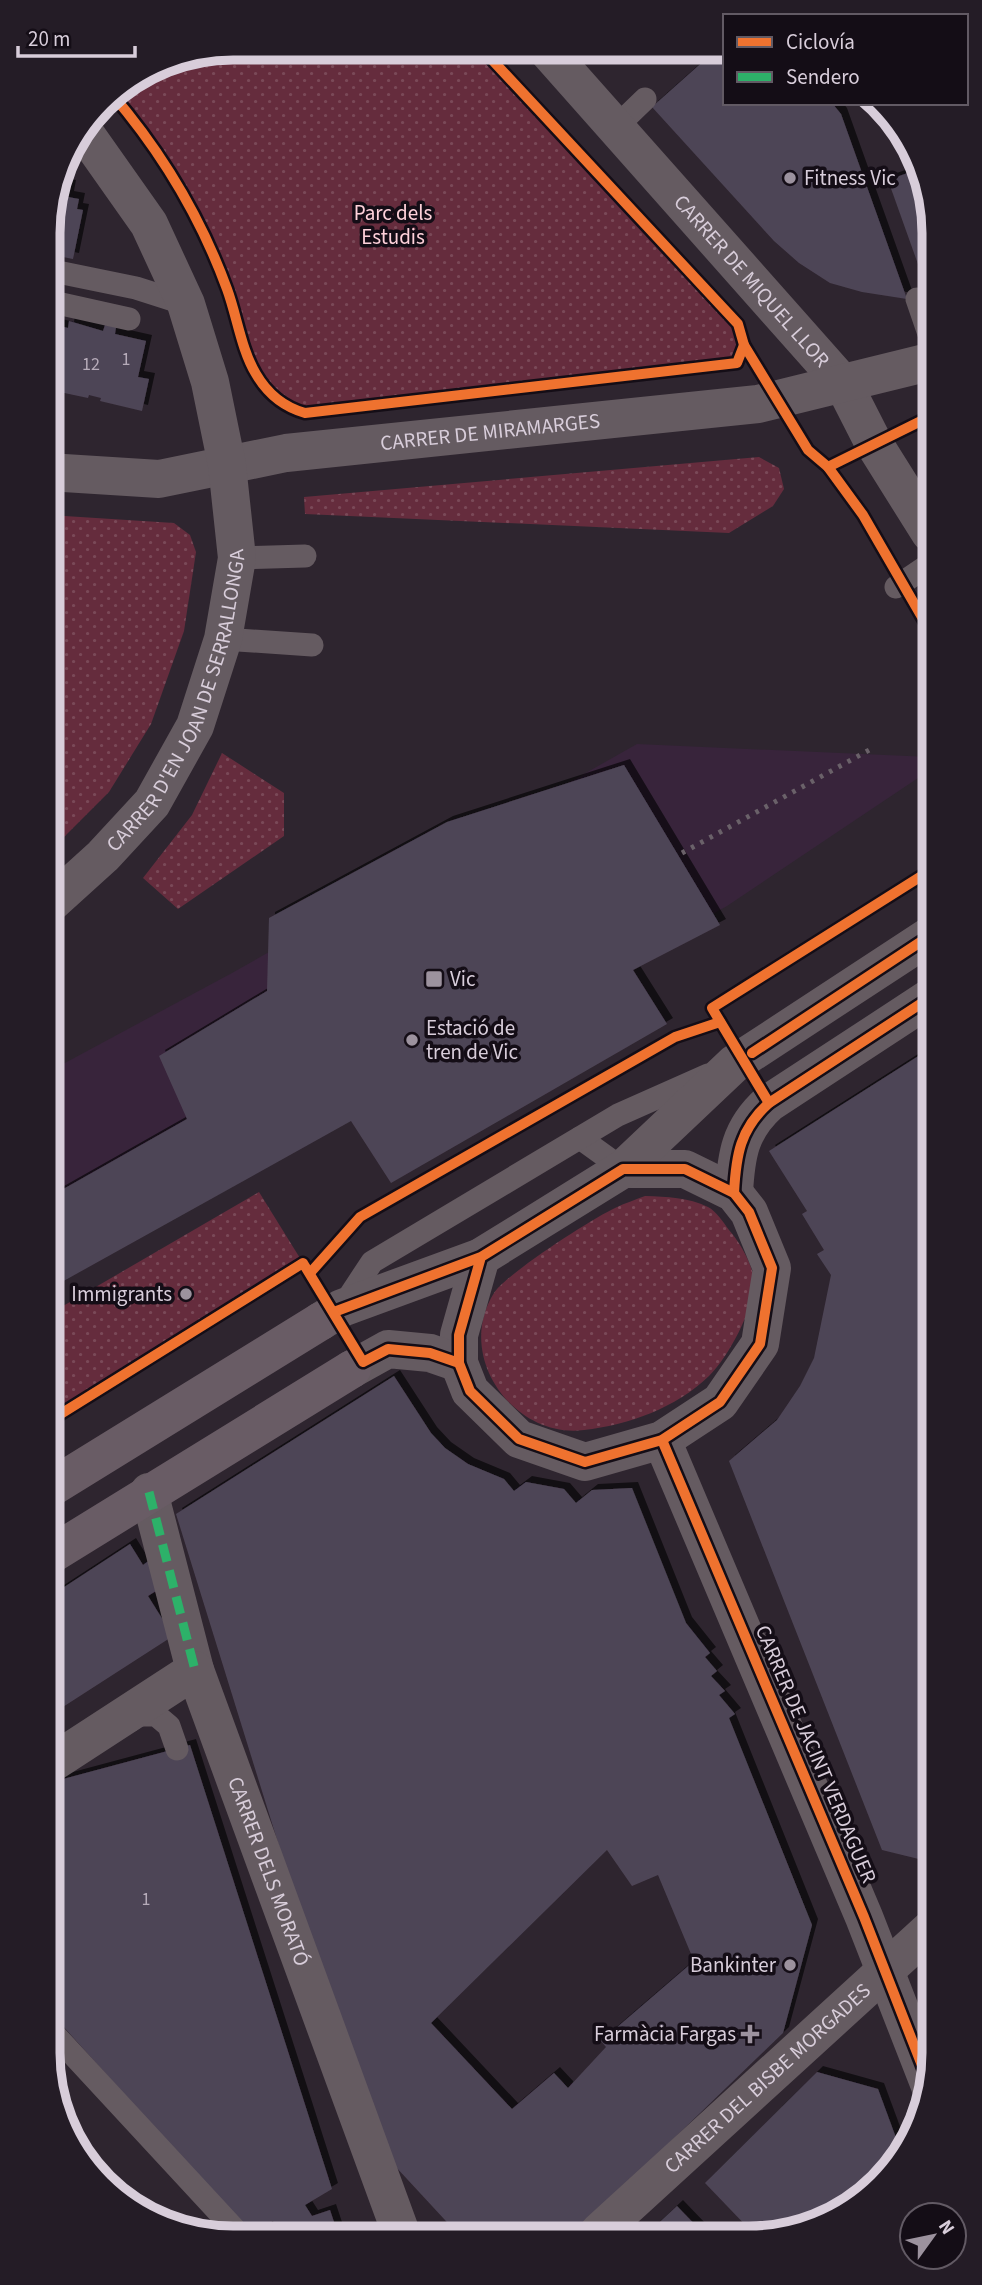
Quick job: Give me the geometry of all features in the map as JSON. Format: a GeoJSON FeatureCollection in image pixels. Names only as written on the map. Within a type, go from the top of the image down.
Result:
{"type":"FeatureCollection","features":[{"type":"Feature","properties":{"kind":"street","name":"CARRER DE MIQUEL LLOR"},"geometry":{"type":"LineString","coordinates":[[556,60],[844,385],[873,442],[922,509]]}},
{"type":"Feature","properties":{"kind":"street","name":"CARRER D'EN JOAN DE SERRALLONGA"},"geometry":{"type":"LineString","coordinates":[[60,895],[103,856],[152,803],[195,726],[223,639],[237,558],[227,466],[210,382],[186,304],[149,224],[88,138]]}},
{"type":"Feature","properties":{"kind":"street","name":"CARRER DE MIRAMARGES"},"geometry":{"type":"LineString","coordinates":[[60,473],[159,479],[286,453],[758,404],[922,364]]}},
{"type":"Feature","properties":{"kind":"street"},"geometry":{"type":"LineString","coordinates":[[60,1482],[332,1314],[481,1257],[623,1169],[734,1064],[922,941]]}},
{"type":"Feature","properties":{"kind":"street"},"geometry":{"type":"LineString","coordinates":[[734,1193],[737,1154],[743,1134],[755,1115],[769,1102],[922,1003]]}},
{"type":"Feature","properties":{"kind":"street"},"geometry":{"type":"LineString","coordinates":[[481,1257],[459,1335],[459,1363],[470,1391],[519,1440],[585,1462],[662,1440],[720,1402],[760,1343],[772,1268],[749,1212],[734,1193],[685,1169],[623,1169]]}},
{"type":"Feature","properties":{"kind":"street"},"geometry":{"type":"LineString","coordinates":[[60,1549],[149,1492],[388,1349],[430,1353],[459,1363]]}},
{"type":"Feature","properties":{"kind":"street","name":"CARRER DE JACINT VERDAGUER"},"geometry":{"type":"LineString","coordinates":[[662,1440],[864,1917],[922,2066]]}},
{"type":"Feature","properties":{"kind":"street","name":"CARRER DELS MORATÓ"},"geometry":{"type":"LineString","coordinates":[[149,1492],[195,1670],[398,2226]]}},
{"type":"Feature","properties":{"kind":"street"},"geometry":{"type":"LineString","coordinates":[[60,1758],[195,1670]]}},
{"type":"Feature","properties":{"kind":"street","name":"CARRER DEL BISBE MORGADES"},"geometry":{"type":"LineString","coordinates":[[606,2226],[922,1937]]}},
{"type":"Feature","properties":{"kind":"lane"},"geometry":{"type":"LineString","coordinates":[[615,127],[645,99]]}},
{"type":"Feature","properties":{"kind":"lane"},"geometry":{"type":"LineString","coordinates":[[60,272],[136,288],[186,304]]}},
{"type":"Feature","properties":{"kind":"lane"},"geometry":{"type":"LineString","coordinates":[[917,299],[922,314]]}},
{"type":"Feature","properties":{"kind":"lane"},"geometry":{"type":"LineString","coordinates":[[60,304],[129,319]]}},
{"type":"Feature","properties":{"kind":"lane"},"geometry":{"type":"LineString","coordinates":[[237,558],[305,556]]}},
{"type":"Feature","properties":{"kind":"lane"},"geometry":{"type":"LineString","coordinates":[[896,587],[922,569]]}},
{"type":"Feature","properties":{"kind":"lane"},"geometry":{"type":"LineString","coordinates":[[223,639],[312,645]]}},
{"type":"Feature","properties":{"kind":"lane"},"geometry":{"type":"LineString","coordinates":[[332,1314],[372,1262],[618,1115],[734,1064]]}},
{"type":"Feature","properties":{"kind":"lane"},"geometry":{"type":"LineString","coordinates":[[580,1138],[623,1169]]}},
{"type":"Feature","properties":{"kind":"lane"},"geometry":{"type":"LineString","coordinates":[[60,1769],[138,1715],[156,1715],[169,1726],[177,1749]]}},
{"type":"Feature","properties":{"kind":"lane"},"geometry":{"type":"LineString","coordinates":[[60,2041],[232,2226]]}},
{"type":"Feature","properties":{"kind":"shaded area","name":"Estació de tren de Vic"},"geometry":{"type":"Polygon","coordinates":[[[637,744],[922,757],[922,775],[727,906],[60,1278],[60,1066],[232,973],[637,744]]]}},
{"type":"Feature","properties":{"kind":"green space","name":"Parc dels Estudis"},"geometry":{"type":"Polygon","coordinates":[[[492,60],[738,324],[744,345],[737,363],[305,413],[290,407],[271,394],[260,381],[243,343],[227,289],[205,236],[178,186],[118,102],[136,89],[187,65],[210,61],[492,60]]]}},
{"type":"Feature","properties":{"kind":"green space"},"geometry":{"type":"Polygon","coordinates":[[[759,457],[779,468],[784,489],[773,506],[729,533],[305,514],[304,497],[759,457]]]}},
{"type":"Feature","properties":{"kind":"green space"},"geometry":{"type":"Polygon","coordinates":[[[60,516],[174,523],[190,535],[196,552],[184,631],[151,724],[109,792],[60,841],[60,516]]]}},
{"type":"Feature","properties":{"kind":"green space"},"geometry":{"type":"Polygon","coordinates":[[[222,753],[284,793],[284,836],[178,909],[143,878],[192,815],[222,753]]]}},
{"type":"Feature","properties":{"kind":"green space"},"geometry":{"type":"Polygon","coordinates":[[[259,1192],[303,1263],[60,1414],[60,1308],[259,1192]]]}},
{"type":"Feature","properties":{"kind":"green space"},"geometry":{"type":"Polygon","coordinates":[[[645,1196],[685,1199],[708,1207],[737,1241],[749,1261],[754,1282],[753,1294],[739,1332],[709,1376],[682,1397],[651,1413],[617,1424],[584,1430],[558,1429],[535,1421],[514,1407],[498,1388],[486,1366],[481,1342],[484,1317],[494,1293],[515,1273],[570,1234],[615,1208],[645,1196]]]}},
{"type":"Feature","properties":{"kind":"building","name":"Fitness Vic"},"geometry":{"type":"Polygon","coordinates":[[[705,60],[723,60],[723,105],[834,105],[841,114],[907,299],[862,292],[830,283],[799,263],[774,241],[652,107],[705,60]]]}},
{"type":"Feature","properties":{"kind":"building"},"geometry":{"type":"Polygon","coordinates":[[[911,172],[917,187],[921,210],[922,275],[888,180],[911,172]]]}},
{"type":"Feature","properties":{"kind":"building"},"geometry":{"type":"Polygon","coordinates":[[[66,185],[70,186],[68,197],[79,199],[77,209],[83,210],[73,259],[60,256],[60,221],[66,185]]]}},
{"type":"Feature","properties":{"kind":"building"},"geometry":{"type":"Polygon","coordinates":[[[69,321],[103,331],[105,325],[116,327],[115,334],[146,341],[138,377],[149,379],[142,411],[100,401],[101,398],[89,395],[88,398],[60,392],[60,326],[68,328],[69,321]]]}},
{"type":"Feature","properties":{"kind":"building","name":"Estació de tren de Vic"},"geometry":{"type":"Polygon","coordinates":[[[624,765],[720,925],[633,970],[667,1024],[391,1183],[351,1121],[60,1283],[60,1191],[187,1119],[159,1056],[267,991],[269,918],[447,822],[624,765]]]}},
{"type":"Feature","properties":{"kind":"building"},"geometry":{"type":"Polygon","coordinates":[[[922,1054],[922,1860],[882,1850],[729,1461],[777,1420],[800,1386],[814,1358],[831,1275],[817,1254],[824,1250],[802,1214],[807,1211],[769,1151],[922,1054]]]}},
{"type":"Feature","properties":{"kind":"building"},"geometry":{"type":"Polygon","coordinates":[[[394,1376],[431,1433],[445,1448],[468,1464],[504,1479],[514,1491],[526,1482],[564,1489],[576,1503],[592,1490],[632,1488],[686,1623],[710,1653],[705,1657],[717,1671],[711,1676],[725,1691],[719,1695],[735,1714],[729,1718],[812,1925],[783,2033],[583,2226],[451,2226],[370,2139],[176,1514],[394,1376]],[[607,1850],[431,2023],[512,2109],[554,2073],[568,2088],[606,2047],[601,2041],[694,1961],[658,1875],[632,1886],[607,1850]]]}},
{"type":"Feature","properties":{"kind":"building"},"geometry":{"type":"Polygon","coordinates":[[[130,1544],[143,1565],[154,1557],[170,1582],[148,1596],[173,1636],[60,1709],[60,1590],[130,1544]]]}},
{"type":"Feature","properties":{"kind":"building"},"geometry":{"type":"Polygon","coordinates":[[[190,1745],[332,2189],[305,2205],[312,2216],[330,2210],[335,2226],[275,2226],[273,2221],[264,2226],[243,2226],[60,2023],[60,1780],[190,1745]]]}},
{"type":"Feature","properties":{"kind":"building"},"geometry":{"type":"Polygon","coordinates":[[[817,2072],[878,2089],[897,2142],[880,2167],[864,2183],[836,2202],[795,2220],[746,2226],[705,2183],[817,2072]]]}},
{"type":"Feature","properties":{"kind":"building"},"geometry":{"type":"Polygon","coordinates":[[[677,2206],[696,2226],[655,2226],[677,2206]]]}},
{"type":"Feature","properties":{"kind":"railway"},"geometry":{"type":"LineString","coordinates":[[682,853],[871,749]]}},
{"type":"Feature","properties":{"kind":"marked path"},"geometry":{"type":"LineString","coordinates":[[149,1492],[195,1670]]}},
{"type":"Feature","properties":{"kind":"cycle path"},"geometry":{"type":"LineString","coordinates":[[492,60],[738,324],[744,345],[808,450],[828,467],[863,515],[922,617]]}},
{"type":"Feature","properties":{"kind":"cycle path"},"geometry":{"type":"LineString","coordinates":[[118,102],[162,161],[205,236],[227,289],[243,343],[256,374],[277,398],[297,410],[305,413],[737,363],[744,345]]}},
{"type":"Feature","properties":{"kind":"cycle path"},"geometry":{"type":"LineString","coordinates":[[828,467],[922,420]]}},
{"type":"Feature","properties":{"kind":"cycle path"},"geometry":{"type":"LineString","coordinates":[[769,1103],[712,1008],[922,876]]}},
{"type":"Feature","properties":{"kind":"cycle path"},"geometry":{"type":"LineString","coordinates":[[752,1053],[922,941]]}},
{"type":"Feature","properties":{"kind":"cycle path"},"geometry":{"type":"LineString","coordinates":[[734,1193],[741,1144],[759,1113],[769,1103],[922,1003]]}},
{"type":"Feature","properties":{"kind":"cycle path"},"geometry":{"type":"LineString","coordinates":[[310,1273],[360,1217],[675,1037],[720,1022]]}},
{"type":"Feature","properties":{"kind":"cycle path"},"geometry":{"type":"LineString","coordinates":[[334,1312],[481,1257],[623,1169],[685,1169],[734,1193],[749,1212],[772,1268],[760,1344],[720,1402],[662,1440],[585,1462],[519,1439],[470,1391],[459,1363],[459,1335],[481,1257]]}},
{"type":"Feature","properties":{"kind":"cycle path"},"geometry":{"type":"LineString","coordinates":[[60,1414],[303,1263],[363,1362],[388,1349],[430,1353],[459,1363]]}},
{"type":"Feature","properties":{"kind":"cycle path"},"geometry":{"type":"LineString","coordinates":[[662,1440],[864,1917],[922,2065]]}},
{"type":"Feature","properties":{"kind":"place","name":"Fitness Vic"},"geometry":{"type":"Point","coordinates":[790,178]}},
{"type":"Feature","properties":{"kind":"place","name":"Vic"},"geometry":{"type":"Point","coordinates":[434,979]}},
{"type":"Feature","properties":{"kind":"place","name":"Estació de tren de Vic"},"geometry":{"type":"Point","coordinates":[412,1040]}},
{"type":"Feature","properties":{"kind":"place","name":"Immigrants"},"geometry":{"type":"Point","coordinates":[186,1294]}},
{"type":"Feature","properties":{"kind":"place","name":"Bankinter"},"geometry":{"type":"Point","coordinates":[790,1965]}},
{"type":"Feature","properties":{"kind":"place","name":"Farmàcia Fargas"},"geometry":{"type":"Point","coordinates":[750,2034]}}]}
